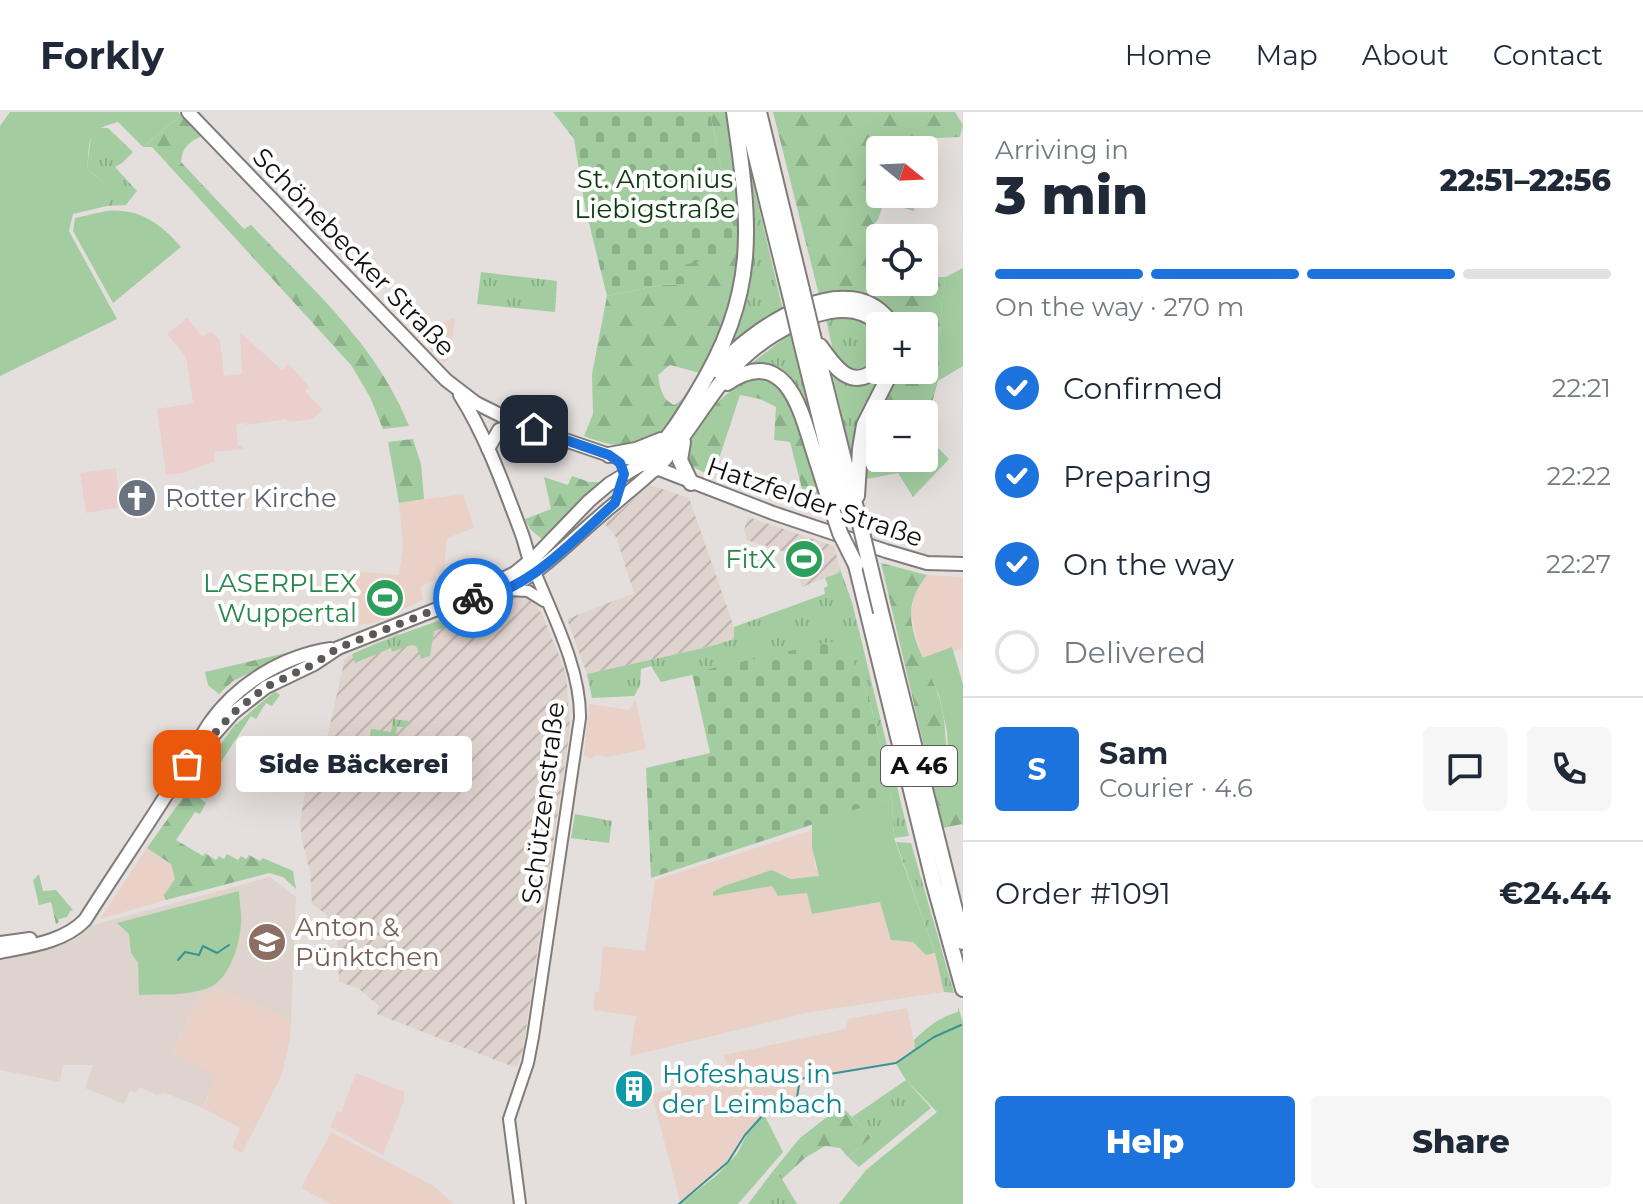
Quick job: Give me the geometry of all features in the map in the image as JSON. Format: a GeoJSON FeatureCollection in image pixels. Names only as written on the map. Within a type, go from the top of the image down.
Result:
{"type":"FeatureCollection","features":[{"type":"Feature","properties":{"kind":"highway"},"geometry":{"type":"LineString","coordinates":[[710,387],[744,281],[746,201],[734,112]]}},
{"type":"Feature","properties":{"kind":"highway","name":"A 46"},"geometry":{"type":"LineString","coordinates":[[745,112],[796,292]]}},
{"type":"Feature","properties":{"kind":"highway","name":"A 46"},"geometry":{"type":"LineString","coordinates":[[759,112],[796,292],[848,514],[951,923],[963,989]]}},
{"type":"Feature","properties":{"kind":"highway"},"geometry":{"type":"LineString","coordinates":[[648,466],[678,436],[728,356],[751,336],[778,319],[820,302],[852,300],[881,312]]}},
{"type":"Feature","properties":{"kind":"highway"},"geometry":{"type":"LineString","coordinates":[[710,387],[755,348],[805,319],[848,310],[866,315]]}},
{"type":"Feature","properties":{"kind":"highway"},"geometry":{"type":"LineString","coordinates":[[807,339],[847,377],[866,375]]}},
{"type":"Feature","properties":{"kind":"highway"},"geometry":{"type":"LineString","coordinates":[[710,387],[755,371],[775,376],[789,387],[848,514]]}},
{"type":"Feature","properties":{"kind":"highway"},"geometry":{"type":"LineString","coordinates":[[848,514],[864,425],[885,384]]}},
{"type":"Feature","properties":{"kind":"highway"},"geometry":{"type":"LineString","coordinates":[[609,455],[678,436]]}},
{"type":"Feature","properties":{"kind":"highway"},"geometry":{"type":"LineString","coordinates":[[678,436],[680,460],[691,483]]}},
{"type":"Feature","properties":{"kind":"highway","name":"A 46"},"geometry":{"type":"LineString","coordinates":[[848,514],[856,565],[874,609]]}},
{"type":"Feature","properties":{"kind":"highway","name":"A 46"},"geometry":{"type":"LineString","coordinates":[[951,923],[963,942]]}},
{"type":"Feature","properties":{"kind":"main road","name":"Schönebecker Straße"},"geometry":{"type":"LineString","coordinates":[[188,112],[455,388],[476,403],[518,424]]}},
{"type":"Feature","properties":{"kind":"main road","name":"Schönebecker Straße"},"geometry":{"type":"LineString","coordinates":[[455,388],[475,421]]}},
{"type":"Feature","properties":{"kind":"main road"},"geometry":{"type":"LineString","coordinates":[[476,403],[475,421],[518,424],[648,466]]}},
{"type":"Feature","properties":{"kind":"main road","name":"Schützenstraße"},"geometry":{"type":"LineString","coordinates":[[475,421],[522,534],[532,567]]}},
{"type":"Feature","properties":{"kind":"main road"},"geometry":{"type":"LineString","coordinates":[[488,449],[497,431],[518,424]]}},
{"type":"Feature","properties":{"kind":"main road"},"geometry":{"type":"LineString","coordinates":[[609,455],[620,463],[624,474],[615,503]]}},
{"type":"Feature","properties":{"kind":"main road"},"geometry":{"type":"LineString","coordinates":[[465,598],[488,596],[505,590],[532,567],[543,548],[589,501],[624,474],[648,466]]}},
{"type":"Feature","properties":{"kind":"main road"},"geometry":{"type":"LineString","coordinates":[[0,952],[65,935],[85,920],[188,764],[209,724],[242,689],[300,656],[338,648],[465,598],[558,553],[615,503],[648,466]]}},
{"type":"Feature","properties":{"kind":"main road","name":"Hatzfelder Straße"},"geometry":{"type":"LineString","coordinates":[[648,466],[909,558],[938,565],[963,564]]}},
{"type":"Feature","properties":{"kind":"main road"},"geometry":{"type":"LineString","coordinates":[[522,534],[543,548],[558,553]]}},
{"type":"Feature","properties":{"kind":"main road"},"geometry":{"type":"LineString","coordinates":[[0,943],[65,935]]}},
{"type":"Feature","properties":{"kind":"street","name":"Schützenstraße"},"geometry":{"type":"LineString","coordinates":[[520,1204],[509,1119],[528,1063],[533,1037],[580,718],[578,685],[532,567]]}},
{"type":"Feature","properties":{"kind":"street"},"geometry":{"type":"LineString","coordinates":[[505,590],[528,591],[547,603]]}},
{"type":"Feature","properties":{"kind":"shaded area"},"geometry":{"type":"Polygon","coordinates":[[[187,318],[202,336],[211,332],[220,340],[224,376],[242,374],[240,332],[282,370],[288,363],[309,387],[305,391],[323,410],[312,419],[236,424],[238,446],[243,446],[243,449],[214,452],[215,461],[184,473],[166,475],[157,409],[193,403],[186,357],[167,334],[187,318]]]}},
{"type":"Feature","properties":{"kind":"shaded area"},"geometry":{"type":"Polygon","coordinates":[[[455,318],[450,355],[443,362],[413,332],[455,318]]]}},
{"type":"Feature","properties":{"kind":"shaded area"},"geometry":{"type":"Polygon","coordinates":[[[116,468],[120,507],[86,513],[80,473],[116,468]]]}},
{"type":"Feature","properties":{"kind":"shaded area"},"geometry":{"type":"Polygon","coordinates":[[[650,485],[689,498],[734,627],[735,638],[587,674],[567,619],[634,593],[616,537],[605,524],[650,485]]]}},
{"type":"Feature","properties":{"kind":"shaded area"},"geometry":{"type":"Polygon","coordinates":[[[463,494],[474,528],[447,538],[444,571],[421,586],[423,600],[374,623],[355,625],[351,613],[355,571],[399,575],[403,545],[399,503],[463,494]]]}},
{"type":"Feature","properties":{"kind":"shaded area"},"geometry":{"type":"Polygon","coordinates":[[[748,517],[834,546],[841,572],[802,587],[791,554],[747,540],[744,530],[748,517]]]}},
{"type":"Feature","properties":{"kind":"shaded area"},"geometry":{"type":"Polygon","coordinates":[[[927,575],[963,577],[963,648],[953,652],[951,647],[922,658],[911,615],[915,591],[927,575]]]}},
{"type":"Feature","properties":{"kind":"shaded area"},"geometry":{"type":"Polygon","coordinates":[[[518,596],[531,599],[542,614],[566,673],[570,729],[523,1050],[518,1065],[514,1067],[377,1014],[379,1006],[358,988],[339,982],[337,941],[326,914],[312,904],[310,871],[300,822],[310,765],[328,734],[345,658],[393,635],[410,633],[464,611],[488,608],[518,596]]]}},
{"type":"Feature","properties":{"kind":"shaded area"},"geometry":{"type":"Polygon","coordinates":[[[636,699],[646,749],[607,757],[597,755],[591,759],[584,755],[589,704],[629,710],[636,699]]]}},
{"type":"Feature","properties":{"kind":"shaded area"},"geometry":{"type":"Polygon","coordinates":[[[812,830],[815,866],[820,876],[791,879],[781,873],[724,886],[773,886],[778,896],[807,893],[812,914],[881,901],[903,939],[913,942],[926,955],[935,953],[944,992],[811,1012],[630,1056],[636,1016],[593,1010],[595,992],[599,992],[603,946],[645,951],[655,880],[812,830]]]}},
{"type":"Feature","properties":{"kind":"shaded area"},"geometry":{"type":"Polygon","coordinates":[[[147,848],[171,864],[175,879],[164,895],[166,900],[100,919],[147,848]]]}},
{"type":"Feature","properties":{"kind":"shaded area"},"geometry":{"type":"Polygon","coordinates":[[[270,877],[296,897],[291,1021],[217,987],[213,994],[200,994],[172,1054],[216,1075],[203,1108],[165,1093],[157,1095],[139,1087],[136,1093],[130,1091],[124,1104],[85,1088],[93,1065],[63,1065],[60,1082],[0,1070],[0,957],[66,943],[90,926],[270,877]]]}},
{"type":"Feature","properties":{"kind":"shaded area"},"geometry":{"type":"Polygon","coordinates":[[[217,987],[291,1021],[290,1041],[281,1077],[242,1153],[232,1148],[240,1128],[203,1108],[209,1096],[172,1055],[200,994],[217,987]]]}},
{"type":"Feature","properties":{"kind":"shaded area"},"geometry":{"type":"Polygon","coordinates":[[[907,1008],[915,1048],[896,1064],[802,1079],[797,1104],[763,1114],[745,1134],[735,1154],[680,1202],[652,1094],[682,1087],[681,1083],[728,1069],[724,1055],[846,1029],[848,1019],[907,1008]]]}},
{"type":"Feature","properties":{"kind":"shaded area"},"geometry":{"type":"Polygon","coordinates":[[[356,1073],[404,1092],[404,1101],[383,1155],[330,1127],[337,1111],[341,1112],[356,1073]]]}},
{"type":"Feature","properties":{"kind":"shaded area"},"geometry":{"type":"Polygon","coordinates":[[[331,1132],[434,1186],[453,1204],[331,1204],[301,1188],[331,1132]]]}},
{"type":"Feature","properties":{"kind":"green space"},"geometry":{"type":"Polygon","coordinates":[[[10,112],[178,112],[181,115],[143,147],[118,122],[99,129],[91,137],[87,169],[107,185],[107,206],[73,214],[69,231],[117,319],[0,376],[0,126],[10,112]]]}},
{"type":"Feature","properties":{"kind":"green space","name":"St. Antonius Liebigstraße"},"geometry":{"type":"Polygon","coordinates":[[[553,112],[710,112],[736,243],[732,253],[684,265],[690,284],[661,285],[607,296],[585,207],[574,139],[553,112]]]}},
{"type":"Feature","properties":{"kind":"green space"},"geometry":{"type":"Polygon","coordinates":[[[710,112],[727,112],[739,213],[735,278],[716,341],[700,373],[670,365],[658,375],[667,400],[675,405],[683,398],[660,436],[651,442],[629,446],[584,436],[593,414],[592,374],[607,296],[661,285],[689,284],[683,265],[736,243],[710,112]]]}},
{"type":"Feature","properties":{"kind":"green space"},"geometry":{"type":"Polygon","coordinates":[[[773,112],[955,112],[963,125],[960,137],[866,136],[866,208],[882,208],[874,224],[866,224],[866,296],[938,296],[938,277],[946,277],[938,381],[938,312],[891,312],[876,300],[843,294],[819,295],[773,112]]]}},
{"type":"Feature","properties":{"kind":"green space"},"geometry":{"type":"Polygon","coordinates":[[[181,115],[202,136],[187,146],[181,162],[244,229],[251,225],[340,318],[379,368],[409,426],[383,429],[370,397],[351,365],[152,147],[143,147],[181,115]]]}},
{"type":"Feature","properties":{"kind":"green space"},"geometry":{"type":"Polygon","coordinates":[[[97,128],[108,128],[133,152],[115,167],[137,191],[126,205],[107,206],[107,185],[87,169],[91,136],[97,128]]]}},
{"type":"Feature","properties":{"kind":"green space"},"geometry":{"type":"Polygon","coordinates":[[[743,140],[783,310],[722,355],[743,140]]]}},
{"type":"Feature","properties":{"kind":"green space"},"geometry":{"type":"Polygon","coordinates":[[[106,211],[129,212],[148,219],[181,247],[113,303],[73,231],[75,218],[106,211]]]}},
{"type":"Feature","properties":{"kind":"green space"},"geometry":{"type":"Polygon","coordinates":[[[963,268],[963,366],[938,381],[942,299],[946,277],[963,268]]]}},
{"type":"Feature","properties":{"kind":"green space"},"geometry":{"type":"Polygon","coordinates":[[[481,272],[557,281],[555,312],[477,304],[481,272]]]}},
{"type":"Feature","properties":{"kind":"green space"},"geometry":{"type":"Polygon","coordinates":[[[849,316],[866,325],[866,368],[847,368],[833,351],[826,319],[849,316]]]}},
{"type":"Feature","properties":{"kind":"green space"},"geometry":{"type":"Polygon","coordinates":[[[790,334],[821,452],[791,384],[741,371],[790,334]]]}},
{"type":"Feature","properties":{"kind":"green space"},"geometry":{"type":"Polygon","coordinates":[[[831,369],[835,373],[866,371],[866,384],[882,384],[877,400],[866,400],[866,431],[854,466],[831,369]]]}},
{"type":"Feature","properties":{"kind":"green space"},"geometry":{"type":"Polygon","coordinates":[[[754,378],[778,384],[793,407],[827,518],[818,515],[820,508],[813,506],[808,512],[790,442],[774,440],[776,407],[760,399],[740,395],[713,477],[689,465],[691,441],[698,427],[719,401],[754,378]]]}},
{"type":"Feature","properties":{"kind":"green space"},"geometry":{"type":"Polygon","coordinates":[[[892,384],[937,384],[933,400],[885,398],[892,384]]]}},
{"type":"Feature","properties":{"kind":"green space"},"geometry":{"type":"Polygon","coordinates":[[[413,439],[421,464],[424,499],[399,503],[388,442],[413,439]]]}},
{"type":"Feature","properties":{"kind":"green space"},"geometry":{"type":"Polygon","coordinates":[[[938,448],[949,459],[938,471],[938,448]]]}},
{"type":"Feature","properties":{"kind":"green space"},"geometry":{"type":"Polygon","coordinates":[[[867,472],[937,472],[913,497],[898,473],[867,479],[867,472]]]}},
{"type":"Feature","properties":{"kind":"green space"},"geometry":{"type":"Polygon","coordinates":[[[572,476],[600,482],[542,539],[530,529],[525,519],[551,509],[544,477],[568,485],[572,476]]]}},
{"type":"Feature","properties":{"kind":"green space"},"geometry":{"type":"Polygon","coordinates":[[[881,563],[927,575],[914,598],[912,626],[939,697],[945,729],[948,778],[962,824],[943,828],[881,563]]]}},
{"type":"Feature","properties":{"kind":"green space"},"geometry":{"type":"Polygon","coordinates":[[[841,572],[852,602],[909,836],[894,838],[892,798],[869,697],[843,640],[661,682],[651,666],[641,669],[640,686],[634,696],[592,698],[587,674],[734,639],[734,627],[825,594],[824,588],[828,586],[825,578],[841,572]]]}},
{"type":"Feature","properties":{"kind":"green space"},"geometry":{"type":"Polygon","coordinates":[[[464,611],[461,625],[457,623],[434,631],[430,656],[417,660],[421,658],[416,646],[411,645],[392,652],[391,648],[355,663],[352,654],[464,611]]]}},
{"type":"Feature","properties":{"kind":"green space"},"geometry":{"type":"Polygon","coordinates":[[[843,639],[869,697],[892,798],[651,878],[646,768],[710,753],[692,673],[843,639]]]}},
{"type":"Feature","properties":{"kind":"green space"},"geometry":{"type":"Polygon","coordinates":[[[952,647],[963,684],[963,826],[951,806],[947,732],[939,695],[922,658],[952,647]]]}},
{"type":"Feature","properties":{"kind":"green space"},"geometry":{"type":"Polygon","coordinates":[[[294,651],[233,681],[219,694],[208,685],[205,672],[294,651]]]}},
{"type":"Feature","properties":{"kind":"green space"},"geometry":{"type":"Polygon","coordinates":[[[275,691],[280,695],[272,706],[266,703],[256,719],[251,716],[198,797],[206,803],[200,814],[195,812],[176,840],[216,860],[219,856],[224,859],[227,854],[238,860],[241,856],[246,859],[249,855],[260,861],[263,858],[293,871],[296,889],[283,877],[269,873],[166,900],[164,895],[175,879],[171,864],[147,848],[233,727],[275,691]]]}},
{"type":"Feature","properties":{"kind":"green space"},"geometry":{"type":"Polygon","coordinates":[[[393,719],[408,721],[407,727],[397,727],[393,753],[367,751],[371,729],[391,732],[393,719]]]}},
{"type":"Feature","properties":{"kind":"green space"},"geometry":{"type":"Polygon","coordinates":[[[892,798],[894,838],[935,953],[926,955],[913,942],[891,940],[880,902],[812,914],[807,893],[778,896],[772,886],[713,896],[713,892],[724,886],[772,870],[791,879],[819,876],[812,847],[812,823],[892,798]]]}},
{"type":"Feature","properties":{"kind":"green space"},"geometry":{"type":"Polygon","coordinates":[[[575,814],[612,821],[609,843],[571,838],[575,814]]]}},
{"type":"Feature","properties":{"kind":"green space"},"geometry":{"type":"Polygon","coordinates":[[[896,842],[911,843],[954,993],[944,992],[935,953],[896,842]]]}},
{"type":"Feature","properties":{"kind":"green space"},"geometry":{"type":"Polygon","coordinates":[[[39,874],[43,891],[56,890],[73,910],[56,924],[51,902],[39,905],[33,880],[39,874]]]}},
{"type":"Feature","properties":{"kind":"green space"},"geometry":{"type":"Polygon","coordinates":[[[239,891],[239,940],[228,969],[216,984],[192,992],[139,995],[138,963],[131,953],[129,934],[117,923],[239,891]]]}},
{"type":"Feature","properties":{"kind":"green space"},"geometry":{"type":"Polygon","coordinates":[[[958,1007],[963,1022],[963,1204],[839,1204],[866,1170],[937,1112],[906,1080],[896,1064],[915,1048],[914,1040],[919,1035],[939,1020],[958,1012],[958,1007]]]}},
{"type":"Feature","properties":{"kind":"green space"},"geometry":{"type":"Polygon","coordinates":[[[906,1080],[931,1108],[859,1167],[848,1157],[872,1137],[852,1117],[906,1080]]]}},
{"type":"Feature","properties":{"kind":"green space"},"geometry":{"type":"Polygon","coordinates":[[[841,1106],[872,1137],[848,1157],[840,1148],[825,1146],[805,1158],[782,1179],[773,1171],[800,1138],[841,1106]]]}},
{"type":"Feature","properties":{"kind":"green space"},"geometry":{"type":"Polygon","coordinates":[[[764,1114],[783,1152],[738,1204],[680,1204],[717,1175],[737,1154],[746,1136],[764,1114]]]}},
{"type":"Feature","properties":{"kind":"green space"},"geometry":{"type":"Polygon","coordinates":[[[773,1171],[782,1179],[797,1204],[748,1204],[773,1171]]]}},
{"type":"Feature","properties":{"kind":"waterway"},"geometry":{"type":"LineString","coordinates":[[178,960],[185,952],[199,955],[203,946],[217,953],[229,945]]}},
{"type":"Feature","properties":{"kind":"waterway"},"geometry":{"type":"LineString","coordinates":[[679,1204],[728,1162],[745,1135],[764,1114],[796,1103],[800,1079],[896,1063],[934,1037],[961,1025]]}},
{"type":"Feature","properties":{"kind":"way so far"},"geometry":{"type":"LineString","coordinates":[[187,764],[233,713],[266,687],[314,664],[338,648],[465,598],[473,598]]}},
{"type":"Feature","properties":{"kind":"place","name":"Rotter Kirche"},"geometry":{"type":"Point","coordinates":[137,498]}},
{"type":"Feature","properties":{"kind":"place","name":"FitX"},"geometry":{"type":"Point","coordinates":[804,559]}},
{"type":"Feature","properties":{"kind":"place","name":"LASERPLEX Wuppertal"},"geometry":{"type":"Point","coordinates":[385,598]}},
{"type":"Feature","properties":{"kind":"place","name":"Side Bäckerei"},"geometry":{"type":"Point","coordinates":[187,764]}},
{"type":"Feature","properties":{"kind":"place","name":"Anton & Pünktchen"},"geometry":{"type":"Point","coordinates":[267,942]}},
{"type":"Feature","properties":{"kind":"place","name":"Hofeshaus in der Leimbach"},"geometry":{"type":"Point","coordinates":[634,1089]}},
{"type":"Feature","properties":{"kind":"route"},"geometry":{"type":"LineString","coordinates":[[473,598],[505,590],[535,572],[615,503],[621,488],[624,478],[622,466],[609,455],[534,429]]}}]}
